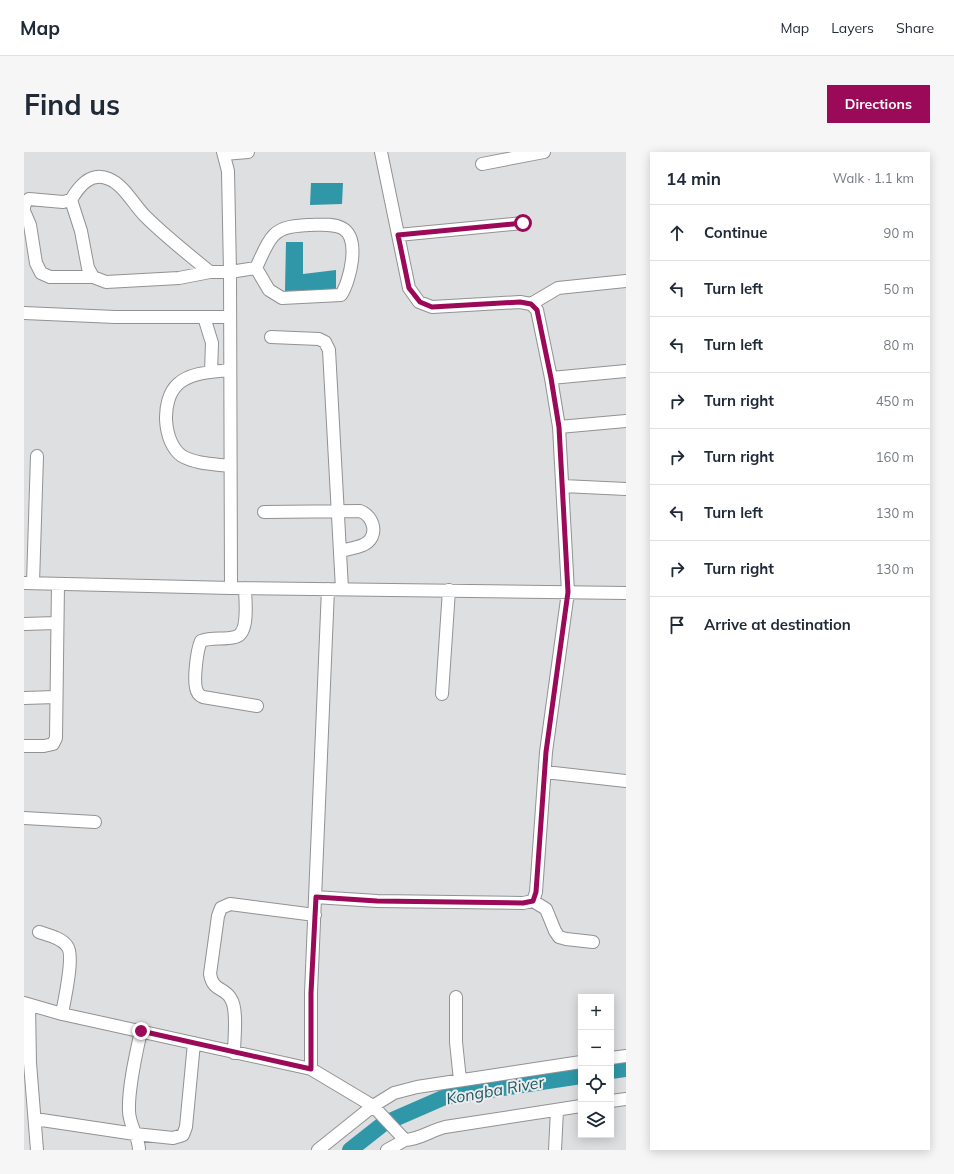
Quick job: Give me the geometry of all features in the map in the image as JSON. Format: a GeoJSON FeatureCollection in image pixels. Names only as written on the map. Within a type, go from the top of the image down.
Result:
{"type":"FeatureCollection","features":[{"type":"Feature","properties":{"kind":"street"},"geometry":{"type":"LineString","coordinates":[[231,588],[230,272],[228,172],[224,153],[248,152]]}},
{"type":"Feature","properties":{"kind":"street"},"geometry":{"type":"LineString","coordinates":[[381,152],[409,288],[420,302],[432,307],[520,302],[531,304],[537,310],[551,378],[559,427],[568,592],[549,724],[536,892],[533,901]]}},
{"type":"Feature","properties":{"kind":"street"},"geometry":{"type":"LineString","coordinates":[[482,164],[544,152]]}},
{"type":"Feature","properties":{"kind":"street"},"geometry":{"type":"LineString","coordinates":[[24,208],[25,203],[29,199],[63,202],[71,200],[80,185],[92,178],[110,179],[118,185],[158,228],[210,272]]}},
{"type":"Feature","properties":{"kind":"street"},"geometry":{"type":"LineString","coordinates":[[71,200],[77,218],[88,268],[93,277]]}},
{"type":"Feature","properties":{"kind":"street"},"geometry":{"type":"LineString","coordinates":[[24,211],[30,225],[36,263],[40,273],[50,277],[93,277],[106,282],[113,282],[179,278],[210,272],[230,272],[256,268]]}},
{"type":"Feature","properties":{"kind":"street"},"geometry":{"type":"LineString","coordinates":[[398,235],[523,223]]}},
{"type":"Feature","properties":{"kind":"street"},"geometry":{"type":"LineString","coordinates":[[330,224],[342,228],[349,234],[354,250],[346,288],[341,295],[282,298],[269,290],[256,268],[273,236],[291,226],[330,224]]}},
{"type":"Feature","properties":{"kind":"street"},"geometry":{"type":"LineString","coordinates":[[531,304],[558,288],[626,281]]}},
{"type":"Feature","properties":{"kind":"street"},"geometry":{"type":"LineString","coordinates":[[24,313],[115,317],[230,317]]}},
{"type":"Feature","properties":{"kind":"street"},"geometry":{"type":"LineString","coordinates":[[204,317],[212,343],[211,372]]}},
{"type":"Feature","properties":{"kind":"street"},"geometry":{"type":"LineString","coordinates":[[271,337],[319,339],[325,342],[329,350],[342,589]]}},
{"type":"Feature","properties":{"kind":"street"},"geometry":{"type":"LineString","coordinates":[[230,370],[211,372],[189,377],[178,384],[172,391],[166,413],[167,434],[175,449],[193,461],[230,466]]}},
{"type":"Feature","properties":{"kind":"street"},"geometry":{"type":"LineString","coordinates":[[551,378],[626,371]]}},
{"type":"Feature","properties":{"kind":"street"},"geometry":{"type":"LineString","coordinates":[[559,427],[626,421]]}},
{"type":"Feature","properties":{"kind":"street"},"geometry":{"type":"LineString","coordinates":[[37,456],[33,561],[28,583],[231,588],[626,593]]}},
{"type":"Feature","properties":{"kind":"street"},"geometry":{"type":"LineString","coordinates":[[563,486],[626,489]]}},
{"type":"Feature","properties":{"kind":"street"},"geometry":{"type":"LineString","coordinates":[[264,512],[360,511],[367,514],[372,520],[374,530],[371,539],[341,560]]}},
{"type":"Feature","properties":{"kind":"street"},"geometry":{"type":"LineString","coordinates":[[24,746],[44,746],[53,744],[56,738],[56,623],[58,584]]}},
{"type":"Feature","properties":{"kind":"street"},"geometry":{"type":"LineString","coordinates":[[245,588],[245,626],[243,633],[236,637],[201,641],[198,649],[195,686],[197,693],[203,697],[257,706]]}},
{"type":"Feature","properties":{"kind":"street"},"geometry":{"type":"LineString","coordinates":[[311,1069],[311,993],[328,589]]}},
{"type":"Feature","properties":{"kind":"street"},"geometry":{"type":"LineString","coordinates":[[442,694],[449,590]]}},
{"type":"Feature","properties":{"kind":"street"},"geometry":{"type":"LineString","coordinates":[[24,624],[56,623]]}},
{"type":"Feature","properties":{"kind":"street"},"geometry":{"type":"LineString","coordinates":[[24,698],[56,696]]}},
{"type":"Feature","properties":{"kind":"street"},"geometry":{"type":"LineString","coordinates":[[545,772],[626,781]]}},
{"type":"Feature","properties":{"kind":"street"},"geometry":{"type":"LineString","coordinates":[[24,818],[95,822]]}},
{"type":"Feature","properties":{"kind":"street"},"geometry":{"type":"LineString","coordinates":[[316,897],[377,901],[523,903],[533,901],[546,909],[554,931],[559,937],[593,942]]}},
{"type":"Feature","properties":{"kind":"street"},"geometry":{"type":"LineString","coordinates":[[234,1053],[234,1006],[226,994],[215,987],[211,981],[210,974],[218,916],[221,908],[230,904],[314,915]]}},
{"type":"Feature","properties":{"kind":"street"},"geometry":{"type":"LineString","coordinates":[[39,932],[63,941],[68,946],[71,956],[62,1014]]}},
{"type":"Feature","properties":{"kind":"street"},"geometry":{"type":"LineString","coordinates":[[456,997],[456,1042],[460,1080]]}},
{"type":"Feature","properties":{"kind":"street"},"geometry":{"type":"LineString","coordinates":[[37,1150],[27,1004],[62,1014],[311,1069],[374,1107],[402,1138],[412,1140],[433,1130],[445,1127],[578,1106]]}},
{"type":"Feature","properties":{"kind":"street"},"geometry":{"type":"LineString","coordinates":[[139,1150],[135,1134],[130,1123],[129,1111],[133,1068],[141,1031]]}},
{"type":"Feature","properties":{"kind":"street"},"geometry":{"type":"LineString","coordinates":[[35,1119],[135,1134],[173,1138],[183,1135],[186,1127],[194,1043]]}},
{"type":"Feature","properties":{"kind":"street"},"geometry":{"type":"LineString","coordinates":[[614,1058],[626,1056]]}},
{"type":"Feature","properties":{"kind":"street"},"geometry":{"type":"LineString","coordinates":[[318,1150],[394,1093],[416,1087],[578,1062]]}},
{"type":"Feature","properties":{"kind":"street"},"geometry":{"type":"LineString","coordinates":[[614,1101],[626,1099]]}},
{"type":"Feature","properties":{"kind":"street"},"geometry":{"type":"LineString","coordinates":[[556,1150],[557,1110]]}},
{"type":"Feature","properties":{"kind":"street"},"geometry":{"type":"LineString","coordinates":[[387,1150],[402,1138]]}},
{"type":"Feature","properties":{"kind":"water"},"geometry":{"type":"Polygon","coordinates":[[[311,183],[343,183],[342,204],[310,205],[311,183]]]}},
{"type":"Feature","properties":{"kind":"water"},"geometry":{"type":"Polygon","coordinates":[[[286,242],[303,242],[303,274],[336,270],[336,290],[285,291],[286,242]]]}},
{"type":"Feature","properties":{"kind":"waterway","name":"Kongba River"},"geometry":{"type":"LineString","coordinates":[[614,1071],[626,1069]]}},
{"type":"Feature","properties":{"kind":"waterway","name":"Kongba River"},"geometry":{"type":"LineString","coordinates":[[350,1150],[383,1124],[445,1097],[578,1076]]}},
{"type":"Feature","properties":{"kind":"route"},"geometry":{"type":"LineString","coordinates":[[141,1031],[311,1069],[311,993],[316,897],[377,901],[523,903],[533,901],[536,892],[549,724],[565,623],[568,592],[560,439],[551,378],[537,310],[531,304],[520,302],[454,307],[432,307],[420,302],[409,288],[398,235],[523,223]]}}]}
